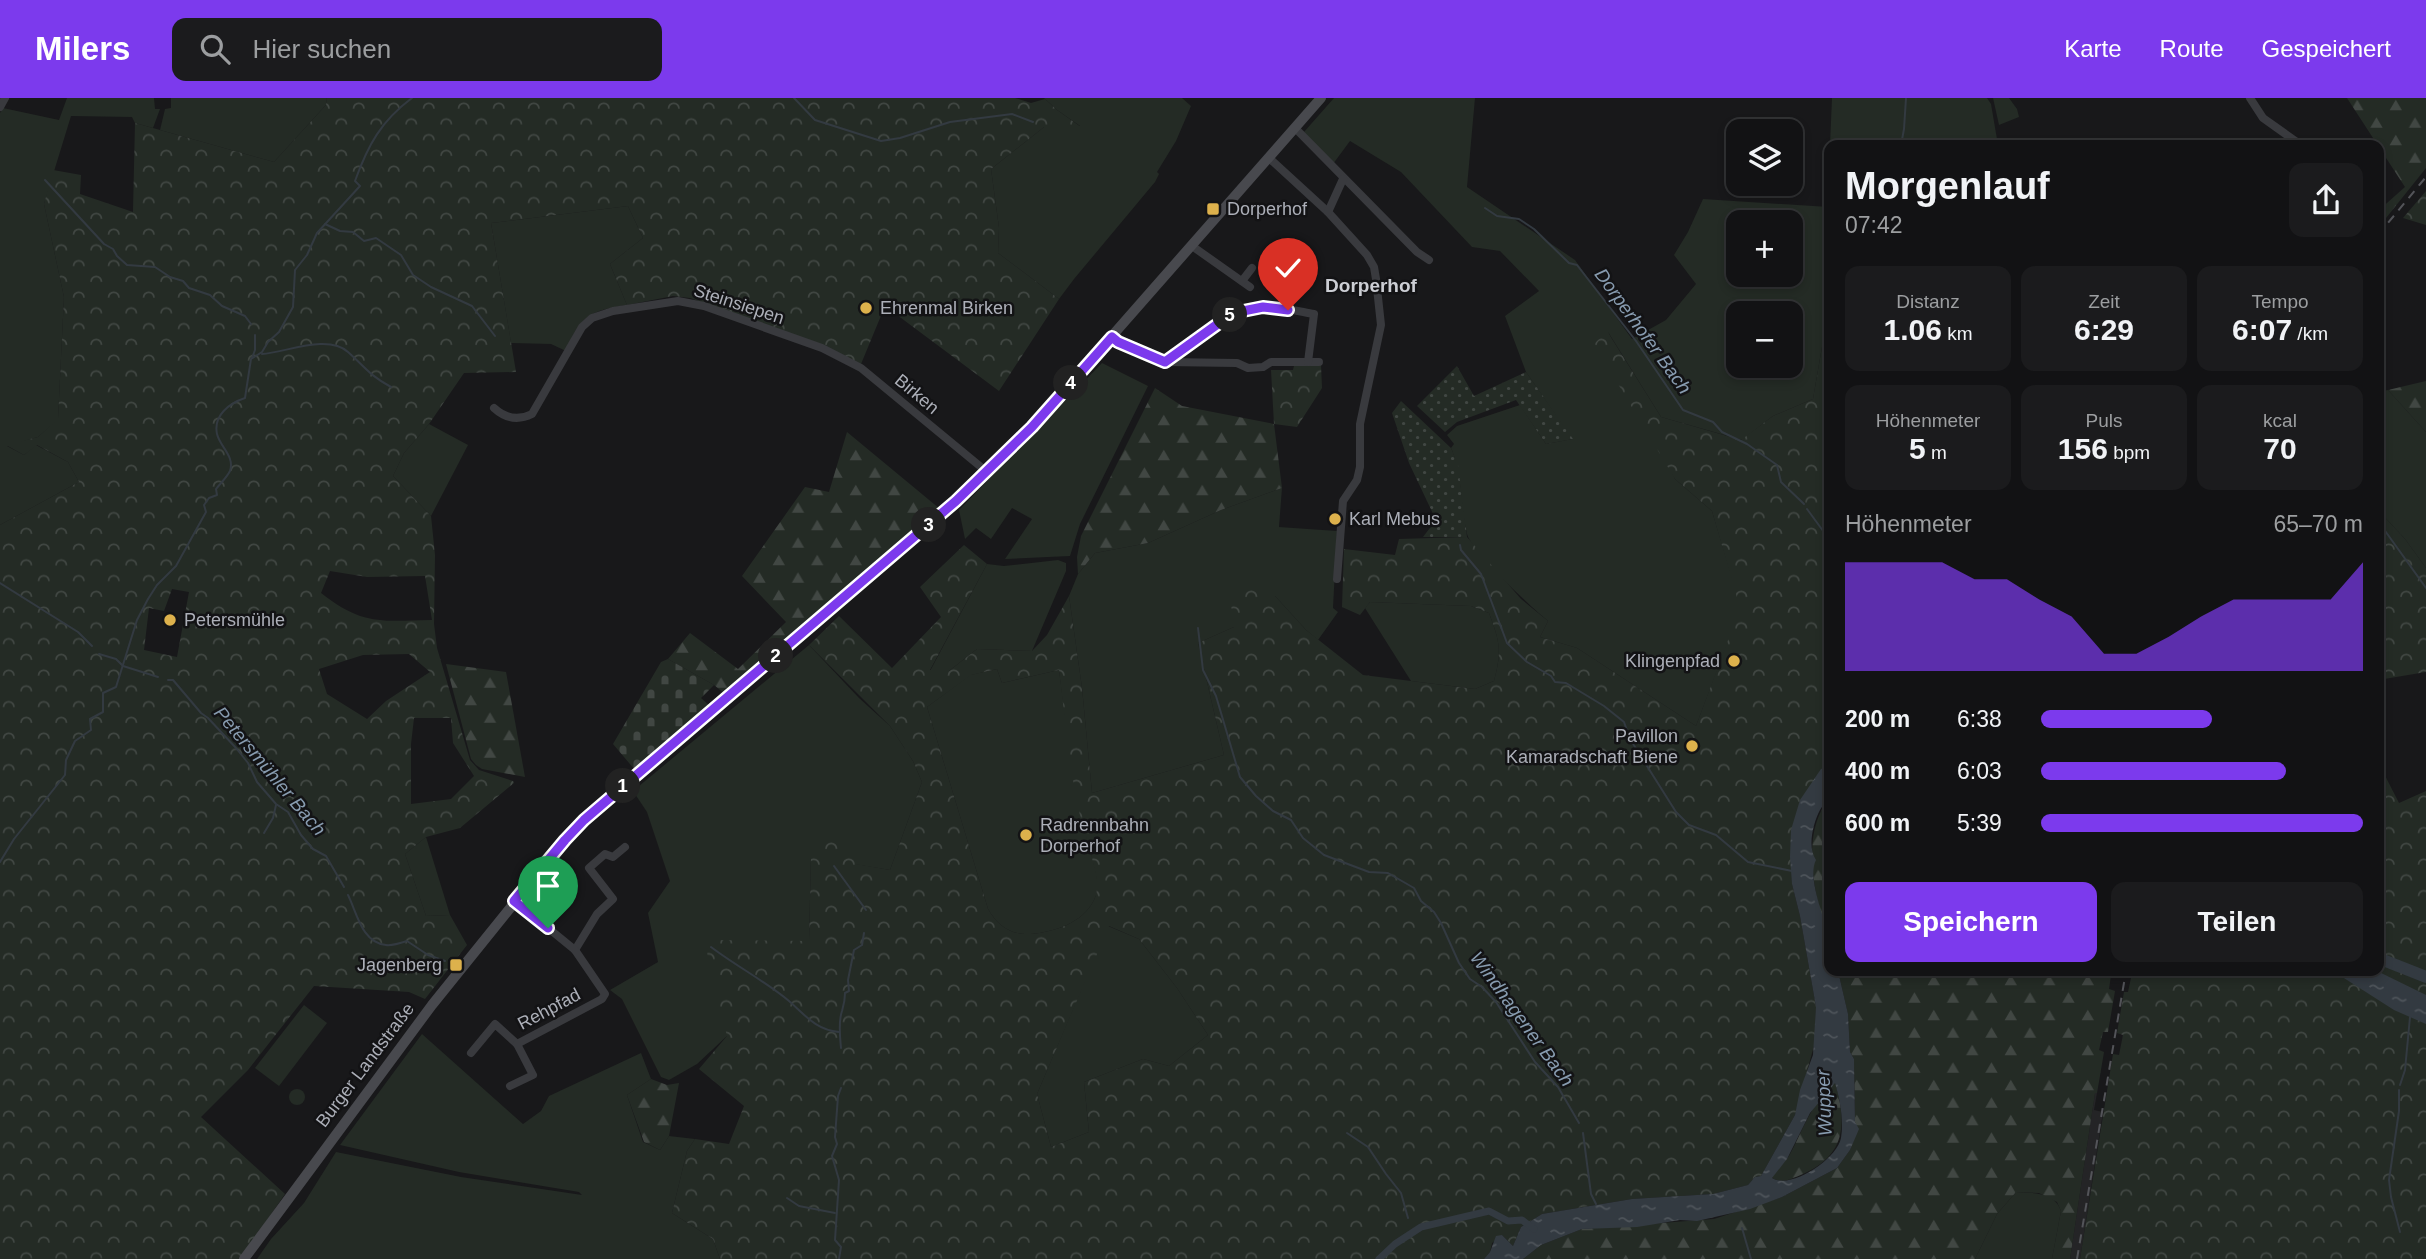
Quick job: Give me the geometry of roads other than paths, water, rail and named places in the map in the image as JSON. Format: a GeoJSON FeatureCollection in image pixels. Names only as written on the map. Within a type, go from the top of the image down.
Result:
{"type":"FeatureCollection","features":[{"type":"Feature","properties":{"kind":"main road","name":"Burger Landstraße"},"geometry":{"type":"LineString","coordinates":[[244,1259],[377,1076],[565,840],[584,820],[934,521],[987,472],[1032,427],[1321,98]]}},
{"type":"Feature","properties":{"kind":"street"},"geometry":{"type":"LineString","coordinates":[[0,107],[5,98]]}},
{"type":"Feature","properties":{"kind":"street"},"geometry":{"type":"LineString","coordinates":[[2250,98],[2263,118],[2294,140]]}},
{"type":"Feature","properties":{"kind":"street"},"geometry":{"type":"LineString","coordinates":[[1296,128],[1343,179],[1417,252],[1429,260]]}},
{"type":"Feature","properties":{"kind":"street"},"geometry":{"type":"LineString","coordinates":[[1269,158],[1328,212],[1372,262],[1381,325],[1360,424],[1360,467],[1357,480],[1343,501],[1337,579]]}},
{"type":"Feature","properties":{"kind":"street"},"geometry":{"type":"LineString","coordinates":[[1328,212],[1343,179]]}},
{"type":"Feature","properties":{"kind":"street"},"geometry":{"type":"LineString","coordinates":[[1192,246],[1250,287]]}},
{"type":"Feature","properties":{"kind":"street"},"geometry":{"type":"LineString","coordinates":[[1242,281],[1252,268]]}},
{"type":"Feature","properties":{"kind":"street","name":"Steinsiepen"},"geometry":{"type":"LineString","coordinates":[[494,408],[510,418],[524,418],[531,414],[583,325],[592,318],[609,312],[671,302],[691,302],[822,348]]}},
{"type":"Feature","properties":{"kind":"street"},"geometry":{"type":"LineString","coordinates":[[1165,362],[1228,316],[1242,310],[1263,307],[1314,314],[1308,362]]}},
{"type":"Feature","properties":{"kind":"street"},"geometry":{"type":"LineString","coordinates":[[1112,337],[1165,362],[1237,363],[1248,368],[1263,367],[1271,362],[1319,362]]}},
{"type":"Feature","properties":{"kind":"street","name":"Birken"},"geometry":{"type":"LineString","coordinates":[[822,348],[861,368],[987,472]]}},
{"type":"Feature","properties":{"kind":"street"},"geometry":{"type":"LineString","coordinates":[[575,950],[597,914],[613,899],[589,868],[605,854],[613,857],[625,847]]}},
{"type":"Feature","properties":{"kind":"street","name":"Rehpfad"},"geometry":{"type":"LineString","coordinates":[[510,1086],[533,1074],[517,1044],[605,996],[575,950],[514,901]]}},
{"type":"Feature","properties":{"kind":"street"},"geometry":{"type":"LineString","coordinates":[[471,1053],[495,1024],[517,1044]]}},
{"type":"Feature","properties":{"kind":"water"},"geometry":{"type":"Polygon","coordinates":[[[1824,768],[1824,804],[1815,822],[1811,842],[1816,860],[1815,889],[1824,923],[1824,976],[1839,976],[1848,1014],[1850,1052],[1854,1059],[1855,1122],[1859,1129],[1850,1150],[1837,1168],[1782,1197],[1750,1209],[1697,1221],[1680,1220],[1637,1227],[1582,1229],[1541,1245],[1523,1259],[1484,1259],[1496,1236],[1502,1235],[1513,1246],[1521,1227],[1542,1214],[1632,1199],[1713,1194],[1748,1185],[1755,1177],[1761,1176],[1795,1115],[1800,1090],[1813,1055],[1816,1007],[1792,884],[1790,857],[1791,830],[1800,800],[1824,768]],[[1835,1083],[1810,1113],[1787,1159],[1772,1178],[1780,1181],[1801,1176],[1831,1155],[1841,1138],[1841,1110],[1835,1083]]]}},
{"type":"Feature","properties":{"kind":"water"},"geometry":{"type":"Polygon","coordinates":[[[2384,974],[2426,995],[2426,1024],[2394,1010],[2341,976],[2384,974]]]}},
{"type":"Feature","properties":{"kind":"waterway"},"geometry":{"type":"LineString","coordinates":[[0,862],[14,839],[65,775],[66,760],[75,741],[91,730],[90,719],[103,712],[103,693],[116,687],[137,620],[148,599],[157,585],[176,566],[206,512],[204,505],[209,498],[217,495],[216,489],[230,471],[229,456],[219,439],[216,427],[224,411],[245,398],[251,359],[262,352],[279,332],[293,307],[295,270],[307,255],[317,233],[360,186],[355,181],[377,135],[392,116],[412,98]]}},
{"type":"Feature","properties":{"kind":"waterway"},"geometry":{"type":"LineString","coordinates":[[794,98],[815,120],[881,141],[900,138],[950,122],[1012,114],[1033,122]]}},
{"type":"Feature","properties":{"kind":"waterway"},"geometry":{"type":"LineString","coordinates":[[1902,140],[1906,98]]}},
{"type":"Feature","properties":{"kind":"waterway"},"geometry":{"type":"LineString","coordinates":[[45,180],[127,265],[155,267],[170,277],[183,281],[189,288],[210,295],[222,306],[245,316],[251,324]]}},
{"type":"Feature","properties":{"kind":"waterway","name":"Dorperhofer Bach"},"geometry":{"type":"LineString","coordinates":[[1485,208],[1497,216],[1519,219],[1534,229],[1569,263],[1577,265],[1636,341],[1683,410],[1713,422],[1722,432],[1747,444],[1777,465],[1781,482],[1804,504]]}},
{"type":"Feature","properties":{"kind":"waterway"},"geometry":{"type":"LineString","coordinates":[[325,224],[340,231],[353,232],[364,241],[376,238],[401,255],[413,275],[431,287],[472,306],[495,336]]}},
{"type":"Feature","properties":{"kind":"waterway"},"geometry":{"type":"LineString","coordinates":[[252,358],[255,335]]}},
{"type":"Feature","properties":{"kind":"waterway"},"geometry":{"type":"LineString","coordinates":[[262,354],[330,344],[348,352],[372,375],[391,387]]}},
{"type":"Feature","properties":{"kind":"waterway","name":"Dorperhofer Bach"},"geometry":{"type":"LineString","coordinates":[[1807,509],[1824,532]]}},
{"type":"Feature","properties":{"kind":"waterway"},"geometry":{"type":"LineString","coordinates":[[2384,529],[2426,588]]}},
{"type":"Feature","properties":{"kind":"waterway"},"geometry":{"type":"LineString","coordinates":[[1460,545],[1461,550],[1481,574],[1507,643],[1527,662],[1551,676],[1555,682],[1566,683],[1604,706],[1624,722],[1630,739],[1676,812],[1689,825],[1716,835],[1748,862],[1792,871]]}},
{"type":"Feature","properties":{"kind":"waterway"},"geometry":{"type":"LineString","coordinates":[[0,583],[78,632],[92,646]]}},
{"type":"Feature","properties":{"kind":"waterway","name":"Windhagener Bach"},"geometry":{"type":"LineString","coordinates":[[1198,628],[1203,670],[1216,696],[1240,777],[1273,811],[1291,820],[1303,838],[1324,855],[1369,872],[1388,873],[1414,888],[1421,901],[1434,912],[1441,923],[1459,963],[1470,979],[1496,1002],[1535,1062],[1558,1087],[1579,1123]]}},
{"type":"Feature","properties":{"kind":"waterway","name":"Petersmühler Bach"},"geometry":{"type":"LineString","coordinates":[[99,654],[116,659],[123,666],[158,677]]}},
{"type":"Feature","properties":{"kind":"waterway","name":"Petersmühler Bach"},"geometry":{"type":"LineString","coordinates":[[168,680],[173,680],[236,748],[248,763],[257,782],[276,804],[288,812],[301,835],[313,849],[326,856],[344,887]]}},
{"type":"Feature","properties":{"kind":"waterway"},"geometry":{"type":"LineString","coordinates":[[264,833],[273,818],[276,805]]}},
{"type":"Feature","properties":{"kind":"waterway"},"geometry":{"type":"LineString","coordinates":[[834,866],[866,910]]}},
{"type":"Feature","properties":{"kind":"waterway","name":"Petersmühler Bach"},"geometry":{"type":"LineString","coordinates":[[348,895],[361,926],[371,939],[388,945],[407,941],[428,955],[445,961]]}},
{"type":"Feature","properties":{"kind":"waterway"},"geometry":{"type":"LineString","coordinates":[[841,1048],[840,1025],[845,993],[849,991],[848,980],[854,950],[862,945],[864,933]]}},
{"type":"Feature","properties":{"kind":"waterway"},"geometry":{"type":"LineString","coordinates":[[711,947],[780,994],[817,1025],[839,1032]]}},
{"type":"Feature","properties":{"kind":"waterway","name":"Wupper"},"geometry":{"type":"LineString","coordinates":[[2384,960],[2426,977]]}},
{"type":"Feature","properties":{"kind":"waterway"},"geometry":{"type":"LineString","coordinates":[[2400,1085],[2405,1070],[2410,1017]]}},
{"type":"Feature","properties":{"kind":"waterway"},"geometry":{"type":"LineString","coordinates":[[839,1259],[841,1247],[835,1240],[839,1180],[832,1156],[837,1144],[835,1137],[841,1088]]}},
{"type":"Feature","properties":{"kind":"waterway"},"geometry":{"type":"LineString","coordinates":[[2399,1090],[2399,1111],[2389,1180],[2400,1232]]}},
{"type":"Feature","properties":{"kind":"waterway"},"geometry":{"type":"LineString","coordinates":[[1347,1133],[1368,1147],[1401,1193],[1408,1218]]}},
{"type":"Feature","properties":{"kind":"waterway","name":"Windhagener Bach"},"geometry":{"type":"LineString","coordinates":[[1583,1133],[1591,1194],[1596,1204]]}},
{"type":"Feature","properties":{"kind":"waterway"},"geometry":{"type":"LineString","coordinates":[[787,1198],[799,1206],[835,1213]]}},
{"type":"Feature","properties":{"kind":"waterway"},"geometry":{"type":"LineString","coordinates":[[1379,1259],[1395,1244],[1421,1227],[1489,1211],[1508,1221],[1522,1220],[1534,1229]]}},
{"type":"Feature","properties":{"kind":"waterway"},"geometry":{"type":"LineString","coordinates":[[1742,1228],[1751,1259]]}},
{"type":"Feature","properties":{"kind":"railway"},"geometry":{"type":"LineString","coordinates":[[2384,228],[2426,177]]}},
{"type":"Feature","properties":{"kind":"railway"},"geometry":{"type":"LineString","coordinates":[[2077,1259],[2125,976]]}},
{"type":"Feature","properties":{"kind":"place","name":"Dorperhof"},"geometry":{"type":"Point","coordinates":[1213,209]}},
{"type":"Feature","properties":{"kind":"place","name":"Ehrenmal Birken"},"geometry":{"type":"Point","coordinates":[866,308]}},
{"type":"Feature","properties":{"kind":"place","name":"Karl Mebus"},"geometry":{"type":"Point","coordinates":[1335,519]}},
{"type":"Feature","properties":{"kind":"place","name":"Petersmühle"},"geometry":{"type":"Point","coordinates":[170,620]}},
{"type":"Feature","properties":{"kind":"place","name":"Klingenpfad"},"geometry":{"type":"Point","coordinates":[1734,661]}},
{"type":"Feature","properties":{"kind":"place","name":"Pavillon Kamaradschaft Biene"},"geometry":{"type":"Point","coordinates":[1692,746]}},
{"type":"Feature","properties":{"kind":"place","name":"Radrennbahn Dorperhof"},"geometry":{"type":"Point","coordinates":[1026,835]}},
{"type":"Feature","properties":{"kind":"place","name":"Jagenberg"},"geometry":{"type":"Point","coordinates":[456,965]}},
{"type":"Feature","properties":{"kind":"district","name":"Dorperhof"},"geometry":{"type":"Point","coordinates":[1371,285]}}]}
